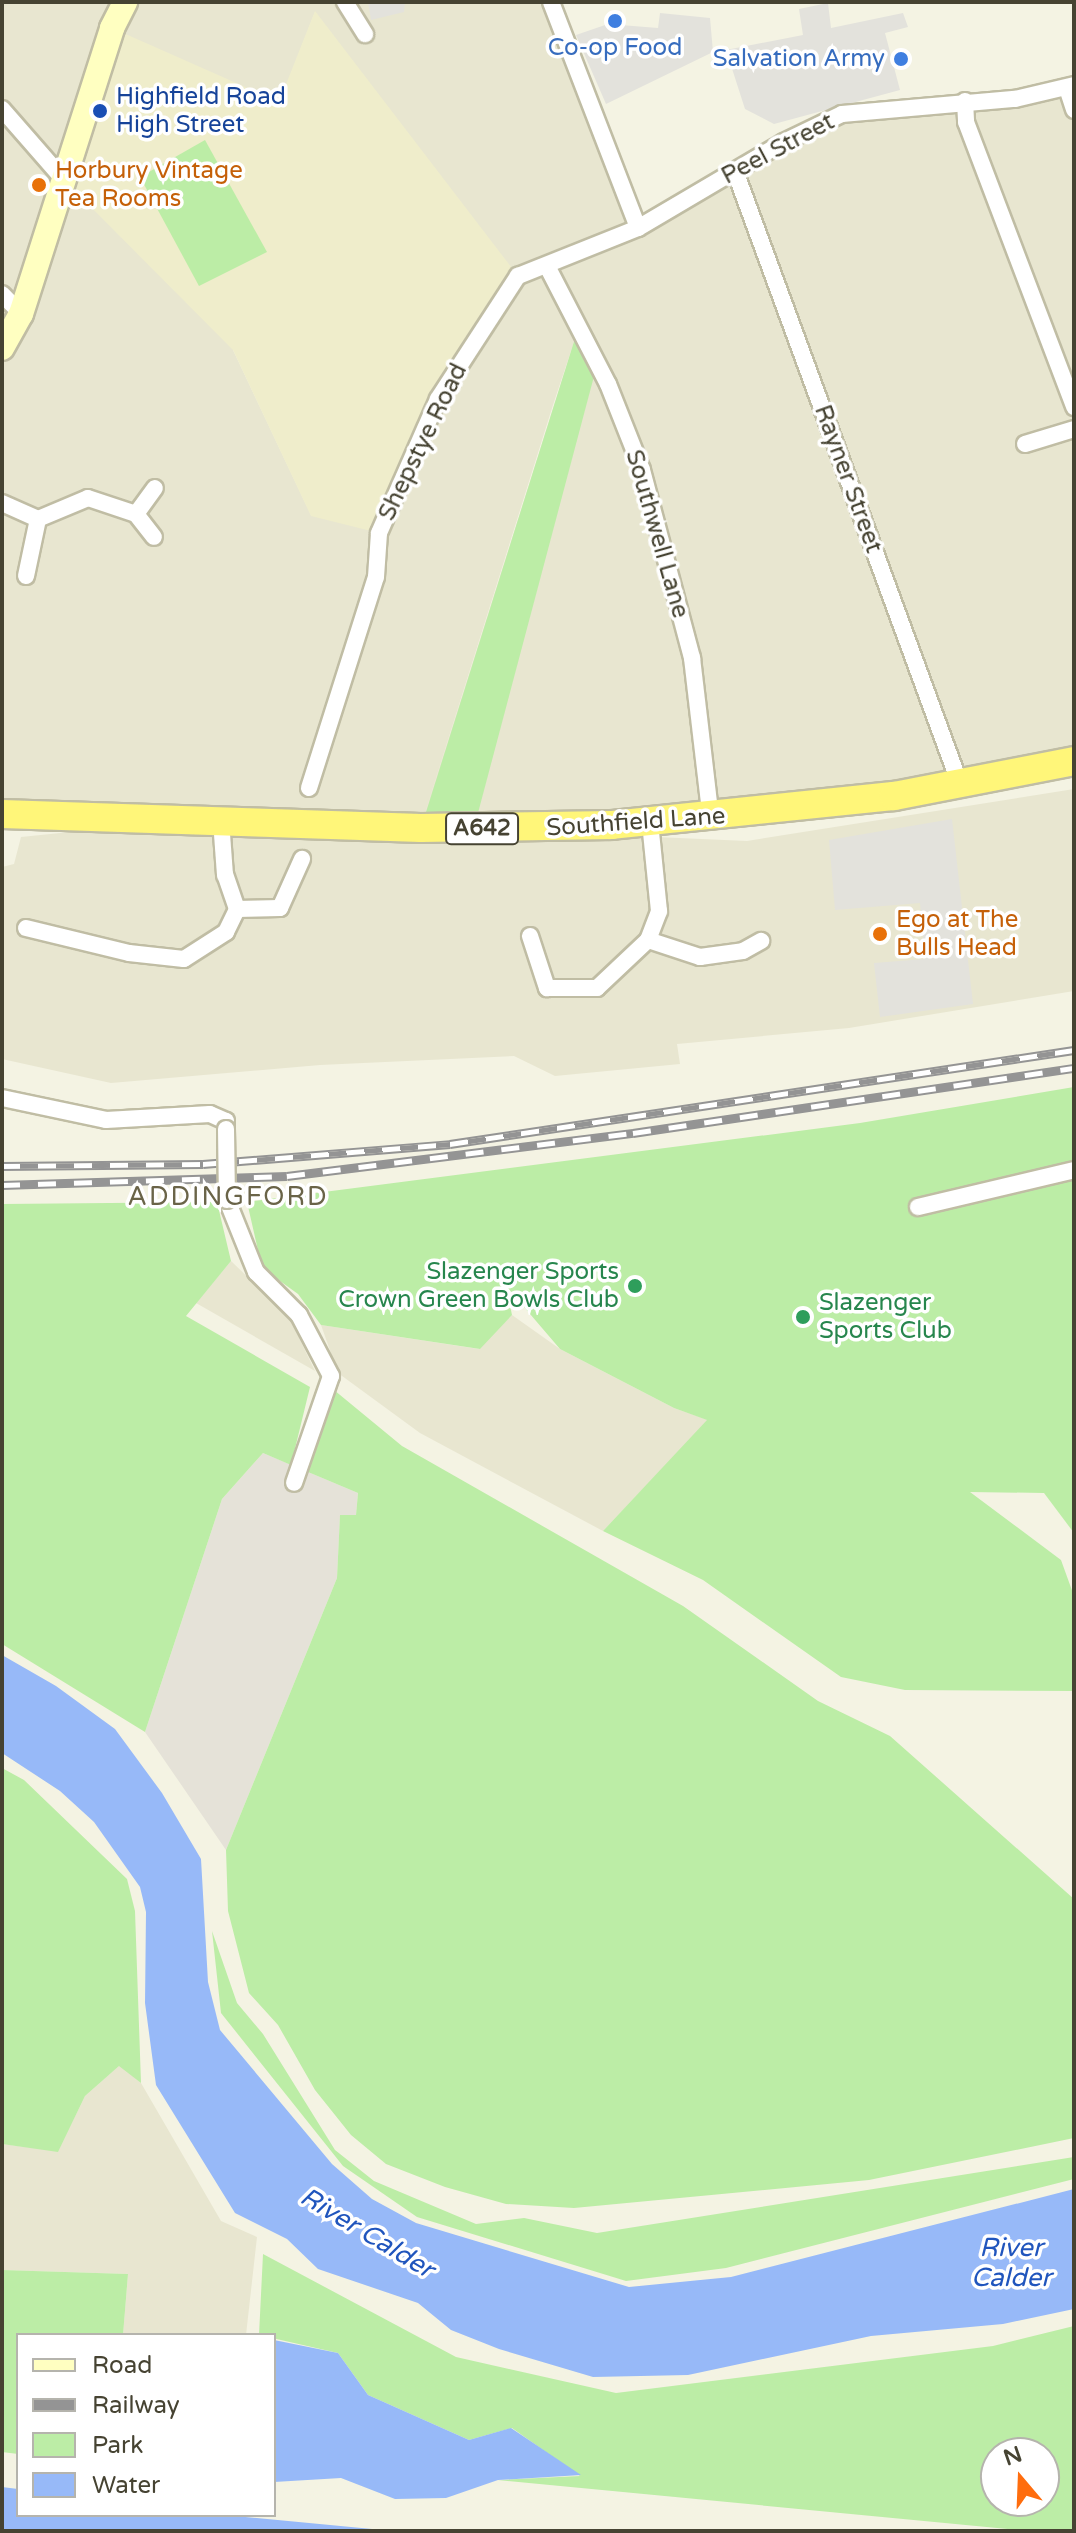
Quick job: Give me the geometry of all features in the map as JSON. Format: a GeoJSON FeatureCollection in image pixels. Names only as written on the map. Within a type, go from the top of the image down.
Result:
{"type":"FeatureCollection","features":[{"type":"Feature","properties":{"kind":"highway","name":"Southfield Lane"},"geometry":{"type":"LineString","coordinates":[[2,814],[497,830],[711,819],[961,787],[1074,761]]}},
{"type":"Feature","properties":{"kind":"main road"},"geometry":{"type":"LineString","coordinates":[[2,348],[21,314],[125,2]]}},
{"type":"Feature","properties":{"kind":"street"},"geometry":{"type":"LineString","coordinates":[[345,2],[365,34]]}},
{"type":"Feature","properties":{"kind":"street"},"geometry":{"type":"LineString","coordinates":[[551,2],[638,228]]}},
{"type":"Feature","properties":{"kind":"street"},"geometry":{"type":"LineString","coordinates":[[1070,86],[1074,110]]}},
{"type":"Feature","properties":{"kind":"street","name":"Peel Street"},"geometry":{"type":"LineString","coordinates":[[547,266],[638,228],[735,171],[842,114],[1015,99],[1070,86]]}},
{"type":"Feature","properties":{"kind":"street"},"geometry":{"type":"LineString","coordinates":[[965,101],[966,122],[1012,220],[1074,407]]}},
{"type":"Feature","properties":{"kind":"street"},"geometry":{"type":"LineString","coordinates":[[2,109],[64,180]]}},
{"type":"Feature","properties":{"kind":"street","name":"Rayner Street"},"geometry":{"type":"LineString","coordinates":[[735,171],[961,787]]}},
{"type":"Feature","properties":{"kind":"street","name":"Shepstye Road"},"geometry":{"type":"LineString","coordinates":[[309,788],[376,577],[379,533],[438,399],[507,287],[518,276],[547,266]]}},
{"type":"Feature","properties":{"kind":"street","name":"Southwell Lane"},"geometry":{"type":"LineString","coordinates":[[547,266],[608,384],[642,470],[692,658],[711,819]]}},
{"type":"Feature","properties":{"kind":"street"},"geometry":{"type":"LineString","coordinates":[[2,294],[21,314]]}},
{"type":"Feature","properties":{"kind":"street"},"geometry":{"type":"LineString","coordinates":[[1025,444],[1074,429]]}},
{"type":"Feature","properties":{"kind":"street"},"geometry":{"type":"LineString","coordinates":[[136,514],[155,488]]}},
{"type":"Feature","properties":{"kind":"street"},"geometry":{"type":"LineString","coordinates":[[2,503],[38,519],[88,498],[136,514],[154,537]]}},
{"type":"Feature","properties":{"kind":"street"},"geometry":{"type":"LineString","coordinates":[[26,576],[38,519]]}},
{"type":"Feature","properties":{"kind":"street"},"geometry":{"type":"LineString","coordinates":[[26,928],[129,953],[184,959],[226,932],[237,909],[225,875],[221,821]]}},
{"type":"Feature","properties":{"kind":"street"},"geometry":{"type":"LineString","coordinates":[[530,936],[547,988],[597,988],[648,940],[659,911],[650,822]]}},
{"type":"Feature","properties":{"kind":"street"},"geometry":{"type":"LineString","coordinates":[[237,909],[280,908],[302,859]]}},
{"type":"Feature","properties":{"kind":"street"},"geometry":{"type":"LineString","coordinates":[[648,940],[700,957],[743,951],[761,941]]}},
{"type":"Feature","properties":{"kind":"street"},"geometry":{"type":"LineString","coordinates":[[2,1098],[106,1120],[210,1114],[226,1121],[227,1200],[256,1272],[299,1315],[331,1376],[294,1483]]}},
{"type":"Feature","properties":{"kind":"street"},"geometry":{"type":"LineString","coordinates":[[918,1207],[1074,1170]]}},
{"type":"Feature","properties":{"kind":"shaded area"},"geometry":{"type":"Polygon","coordinates":[[[2,2],[551,2],[638,228],[842,114],[1074,85],[1074,758],[961,787],[497,830],[747,841],[1074,789],[1074,991],[849,1028],[677,1044],[680,1064],[555,1076],[514,1056],[320,1065],[111,1083],[2,1059],[2,867],[14,864],[21,837],[168,822],[2,814],[2,2]],[[315,12],[280,102],[233,350],[311,515],[315,12]],[[578,330],[553,405],[421,826],[578,330]]]}},
{"type":"Feature","properties":{"kind":"shaded area"},"geometry":{"type":"Polygon","coordinates":[[[368,2],[405,2],[404,12],[371,20],[368,2]]]}},
{"type":"Feature","properties":{"kind":"shaded area"},"geometry":{"type":"Polygon","coordinates":[[[828,3],[831,28],[903,13],[908,27],[885,33],[900,90],[774,124],[745,109],[726,50],[803,35],[799,9],[828,3]]]}},
{"type":"Feature","properties":{"kind":"shaded area"},"geometry":{"type":"Polygon","coordinates":[[[315,11],[518,276],[438,399],[379,533],[311,516],[233,350],[64,180],[112,28],[279,102],[315,11]]]}},
{"type":"Feature","properties":{"kind":"shaded area"},"geometry":{"type":"Polygon","coordinates":[[[660,13],[710,18],[713,52],[606,104],[576,35],[608,24],[658,28],[660,13]]]}},
{"type":"Feature","properties":{"kind":"shaded area"},"geometry":{"type":"Polygon","coordinates":[[[952,819],[973,1004],[880,1017],[874,963],[925,959],[920,903],[835,910],[829,840],[952,819]]]}},
{"type":"Feature","properties":{"kind":"shaded area"},"geometry":{"type":"Polygon","coordinates":[[[231,1261],[289,1317],[315,1371],[196,1303],[231,1261]]]}},
{"type":"Feature","properties":{"kind":"shaded area"},"geometry":{"type":"Polygon","coordinates":[[[512,1315],[560,1349],[674,1408],[708,1420],[603,1531],[420,1433],[338,1373],[321,1325],[479,1349],[512,1315]]]}},
{"type":"Feature","properties":{"kind":"shaded area"},"geometry":{"type":"Polygon","coordinates":[[[263,1453],[358,1493],[356,1515],[340,1516],[337,1578],[226,1850],[145,1732],[222,1499],[263,1453]]]}},
{"type":"Feature","properties":{"kind":"shaded area"},"geometry":{"type":"Polygon","coordinates":[[[120,2065],[141,2083],[221,2221],[257,2237],[246,2333],[123,2333],[128,2274],[2,2270],[2,2144],[58,2151],[85,2096],[120,2065]]]}},
{"type":"Feature","properties":{"kind":"green space"},"geometry":{"type":"Polygon","coordinates":[[[205,140],[267,252],[199,286],[140,177],[205,140]]]}},
{"type":"Feature","properties":{"kind":"green space"},"geometry":{"type":"Polygon","coordinates":[[[578,329],[597,365],[474,828],[421,828],[578,329]]]}},
{"type":"Feature","properties":{"kind":"green space"},"geometry":{"type":"Polygon","coordinates":[[[1074,1087],[1074,1533],[1044,1493],[970,1492],[1061,1560],[1074,1596],[1074,1691],[905,1690],[841,1677],[703,1580],[603,1531],[707,1420],[674,1408],[560,1349],[506,1286],[512,1315],[480,1349],[321,1325],[298,1294],[262,1268],[247,1202],[860,1123],[1074,1087]]]}},
{"type":"Feature","properties":{"kind":"green space"},"geometry":{"type":"Polygon","coordinates":[[[217,1202],[231,1261],[186,1316],[310,1387],[291,1465],[263,1453],[222,1499],[145,1732],[2,1644],[2,1204],[217,1202]]]}},
{"type":"Feature","properties":{"kind":"green space"},"geometry":{"type":"Polygon","coordinates":[[[334,1390],[402,1446],[683,1606],[818,1701],[890,1736],[1074,1899],[1074,2138],[869,2180],[574,2208],[506,2204],[445,2187],[386,2164],[351,2135],[315,2090],[278,2025],[249,1993],[228,1911],[226,1850],[337,1578],[340,1515],[356,1515],[358,1493],[308,1472],[334,1390]]]}},
{"type":"Feature","properties":{"kind":"green space"},"geometry":{"type":"Polygon","coordinates":[[[2,1768],[24,1780],[127,1879],[135,1911],[141,2083],[119,2066],[85,2096],[58,2152],[2,2144],[2,1768]]]}},
{"type":"Feature","properties":{"kind":"green space"},"geometry":{"type":"Polygon","coordinates":[[[212,1931],[237,2003],[263,2034],[335,2150],[374,2181],[476,2224],[524,2218],[597,2233],[1074,2157],[1074,2179],[726,2268],[626,2281],[417,2217],[343,2166],[221,2013],[212,1931]]]}},
{"type":"Feature","properties":{"kind":"green space"},"geometry":{"type":"Polygon","coordinates":[[[263,2254],[456,2357],[616,2393],[993,2346],[1074,2326],[1074,2531],[1028,2531],[498,2480],[580,2476],[512,2428],[469,2440],[368,2395],[338,2353],[276,2339],[276,2333],[259,2333],[263,2254]]]}},
{"type":"Feature","properties":{"kind":"green space"},"geometry":{"type":"Polygon","coordinates":[[[2,2270],[128,2274],[123,2333],[16,2333],[16,2454],[2,2452],[2,2270]]]}},
{"type":"Feature","properties":{"kind":"water","name":"River Calder"},"geometry":{"type":"Polygon","coordinates":[[[2,1655],[56,1686],[115,1729],[162,1793],[201,1859],[208,1982],[220,2030],[332,2164],[372,2199],[416,2223],[629,2287],[731,2277],[1074,2189],[1074,2309],[1003,2324],[871,2336],[688,2375],[593,2377],[499,2349],[451,2330],[418,2303],[318,2269],[287,2239],[235,2213],[156,2085],[145,2003],[146,1912],[140,1887],[94,1822],[60,1791],[2,1753],[2,1655]]]}},
{"type":"Feature","properties":{"kind":"water"},"geometry":{"type":"Polygon","coordinates":[[[276,2340],[338,2353],[368,2395],[469,2440],[511,2428],[581,2475],[498,2480],[446,2498],[395,2499],[341,2478],[276,2482],[276,2340]]]}},
{"type":"Feature","properties":{"kind":"water"},"geometry":{"type":"Polygon","coordinates":[[[2,2487],[16,2489],[16,2517],[245,2517],[393,2531],[2,2531],[2,2487]]]}},
{"type":"Feature","properties":{"kind":"railway"},"geometry":{"type":"LineString","coordinates":[[2,1166],[203,1164],[450,1144],[1074,1050]]}},
{"type":"Feature","properties":{"kind":"railway"},"geometry":{"type":"LineString","coordinates":[[2,1185],[287,1176],[633,1133],[1074,1068]]}},
{"type":"Feature","properties":{"kind":"place","name":"Co-op Food"},"geometry":{"type":"Point","coordinates":[615,21]}},
{"type":"Feature","properties":{"kind":"place","name":"Salvation Army"},"geometry":{"type":"Point","coordinates":[901,59]}},
{"type":"Feature","properties":{"kind":"place","name":"Highfield Road High Street"},"geometry":{"type":"Point","coordinates":[100,111]}},
{"type":"Feature","properties":{"kind":"place","name":"Horbury Vintage Tea Rooms"},"geometry":{"type":"Point","coordinates":[39,185]}},
{"type":"Feature","properties":{"kind":"place","name":"Ego at The Bulls Head"},"geometry":{"type":"Point","coordinates":[880,934]}},
{"type":"Feature","properties":{"kind":"place","name":"Slazenger Sports Crown Green Bowls Club"},"geometry":{"type":"Point","coordinates":[635,1286]}},
{"type":"Feature","properties":{"kind":"place","name":"Slazenger Sports Club"},"geometry":{"type":"Point","coordinates":[803,1317]}},
{"type":"Feature","properties":{"kind":"district","name":"ADDINGFORD"},"geometry":{"type":"Point","coordinates":[228,1197]}}]}
